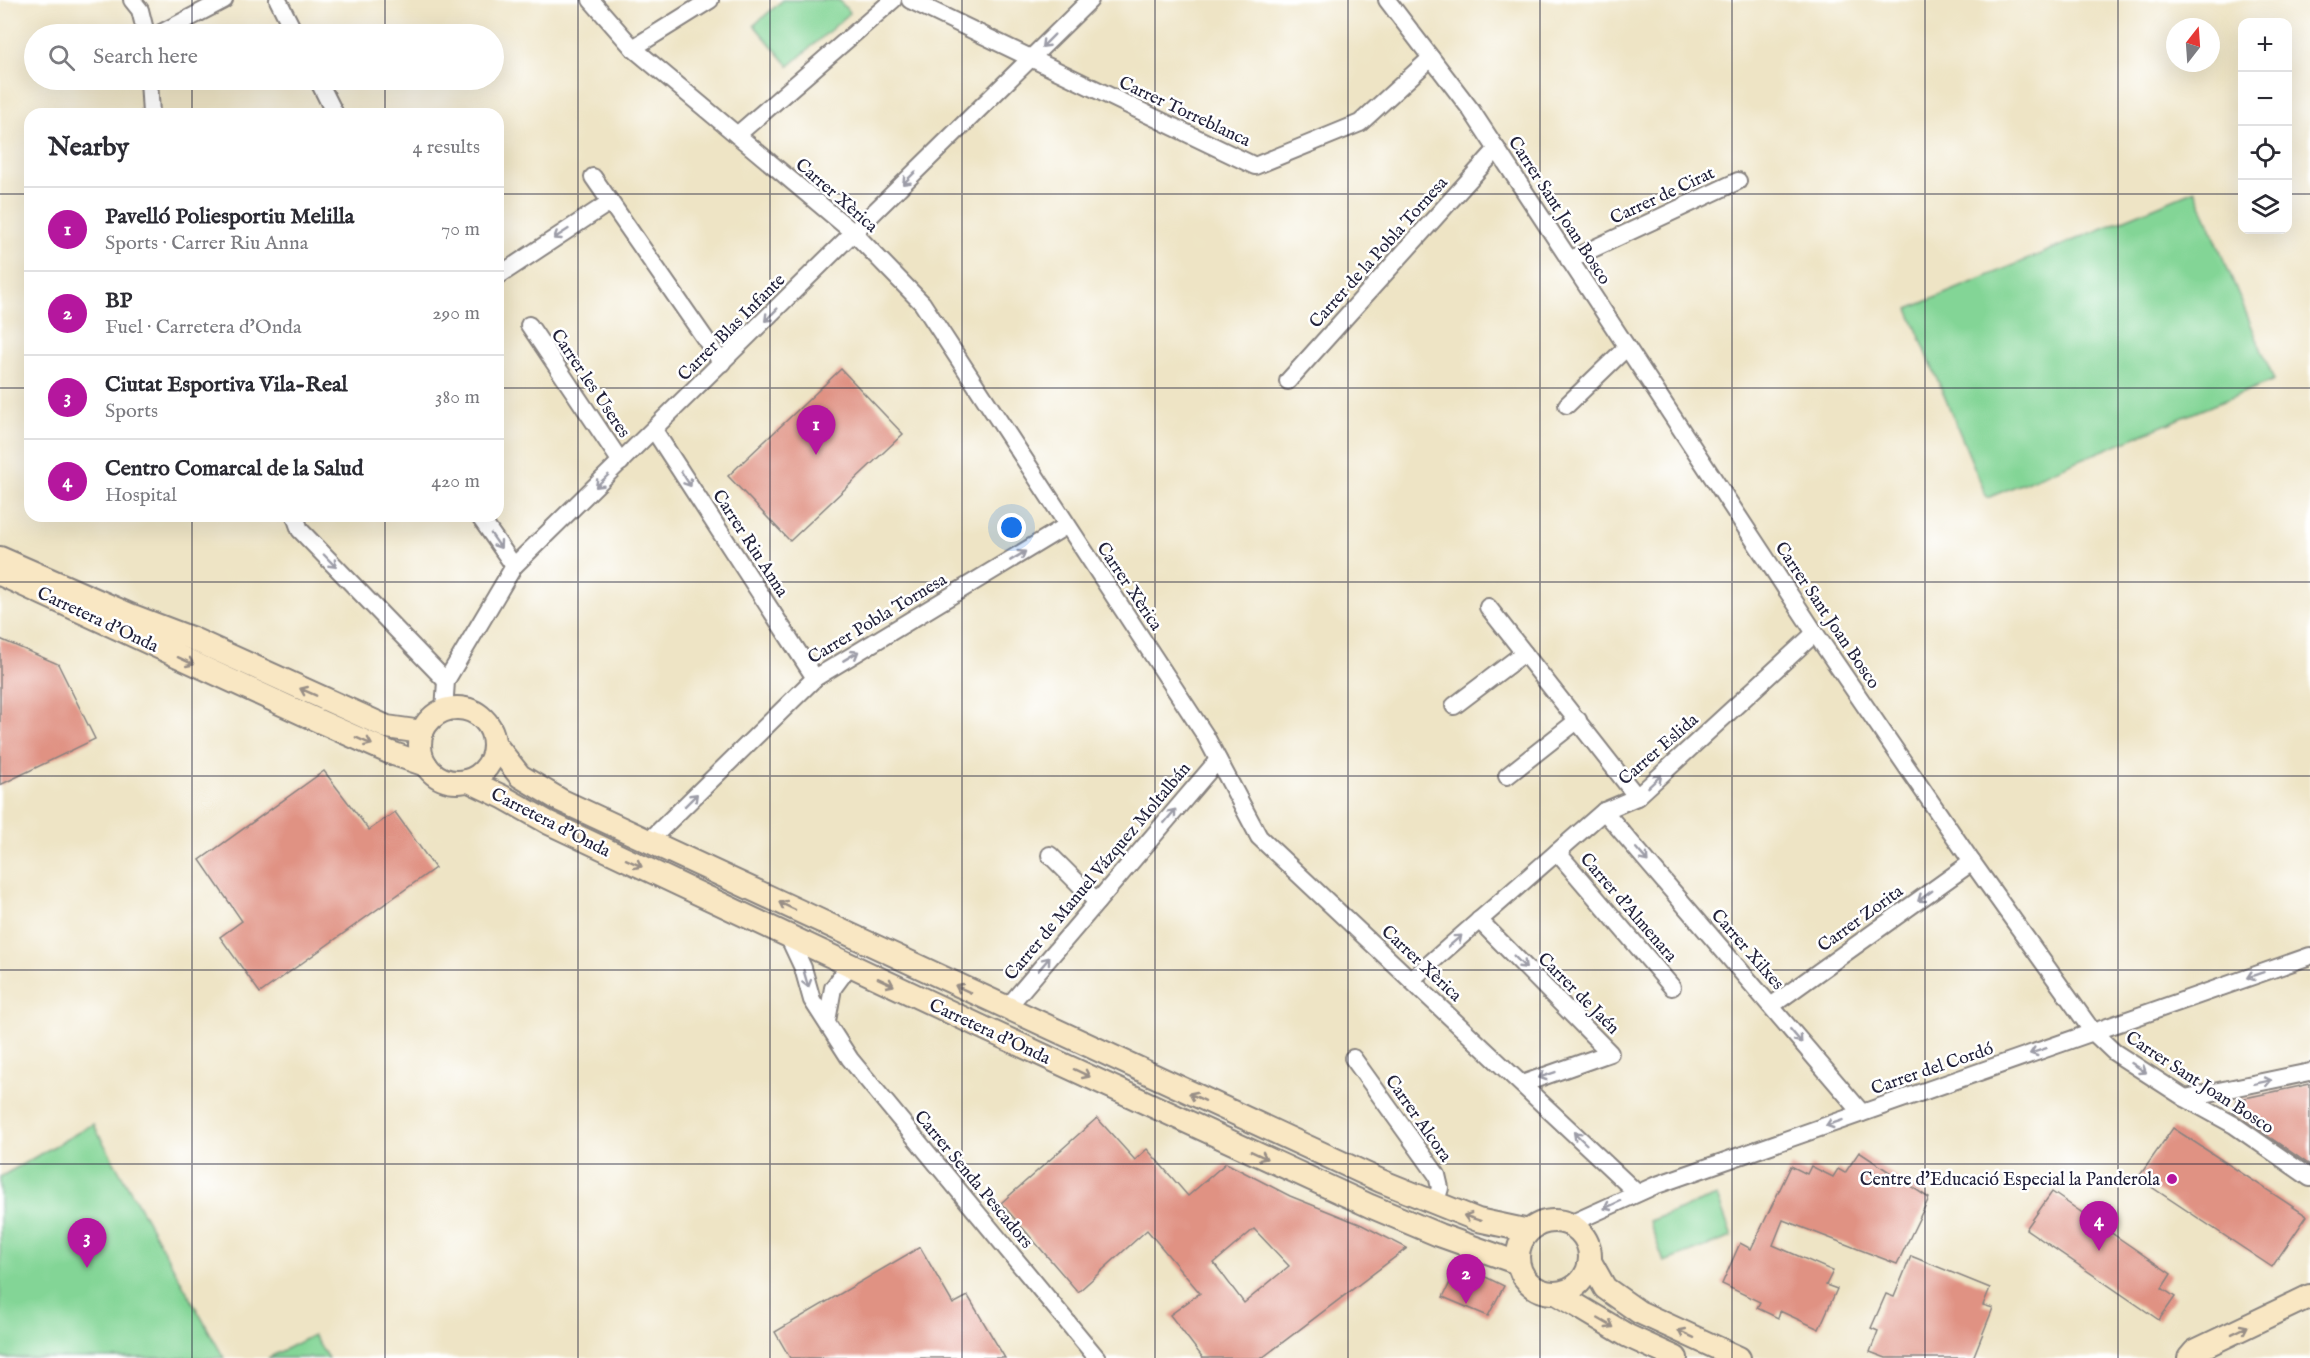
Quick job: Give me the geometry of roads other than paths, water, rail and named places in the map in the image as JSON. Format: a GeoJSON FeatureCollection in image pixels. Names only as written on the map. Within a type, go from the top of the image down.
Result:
{"type":"FeatureCollection","features":[{"type":"Feature","properties":{"kind":"main road","name":"Carretera d'Onda"},"geometry":{"type":"LineString","coordinates":[[0,558],[130,615],[193,639],[387,727],[422,732]]}},
{"type":"Feature","properties":{"kind":"main road","name":"Carretera d'Onda"},"geometry":{"type":"LineString","coordinates":[[0,574],[321,722],[391,753],[426,765]]}},
{"type":"Feature","properties":{"kind":"main road"},"geometry":{"type":"LineString","coordinates":[[455,708],[466,709],[477,714],[492,731],[493,754],[488,766],[480,775],[469,781],[453,783],[442,780],[433,774],[421,755],[422,732],[427,723],[444,711],[455,708]]}},
{"type":"Feature","properties":{"kind":"main road","name":"Carretera d'Onda"},"geometry":{"type":"LineString","coordinates":[[494,742],[520,776],[560,800],[1006,1009],[1435,1204],[1478,1220],[1529,1231]]}},
{"type":"Feature","properties":{"kind":"main road","name":"Carretera d'Onda"},"geometry":{"type":"LineString","coordinates":[[469,781],[549,823],[788,936],[1370,1206],[1439,1235],[1518,1263]]}},
{"type":"Feature","properties":{"kind":"main road"},"geometry":{"type":"LineString","coordinates":[[1548,1221],[1570,1224],[1580,1230],[1591,1251],[1591,1263],[1587,1274],[1579,1284],[1568,1291],[1556,1293],[1544,1292],[1533,1287],[1521,1273],[1518,1263],[1518,1251],[1529,1231],[1538,1224],[1548,1221]]}},
{"type":"Feature","properties":{"kind":"main road"},"geometry":{"type":"LineString","coordinates":[[1591,1263],[1605,1288],[1639,1312],[1739,1358]]}},
{"type":"Feature","properties":{"kind":"main road"},"geometry":{"type":"LineString","coordinates":[[1556,1293],[1628,1336],[1676,1358]]}},
{"type":"Feature","properties":{"kind":"main road"},"geometry":{"type":"LineString","coordinates":[[2189,1358],[2195,1351],[2310,1296]]}},
{"type":"Feature","properties":{"kind":"street"},"geometry":{"type":"LineString","coordinates":[[132,0],[140,10],[144,24]]}},
{"type":"Feature","properties":{"kind":"street"},"geometry":{"type":"LineString","coordinates":[[178,24],[224,0]]}},
{"type":"Feature","properties":{"kind":"street"},"geometry":{"type":"LineString","coordinates":[[278,0],[290,24]]}},
{"type":"Feature","properties":{"kind":"street","name":"Carrer Xèrica"},"geometry":{"type":"LineString","coordinates":[[591,0],[633,48],[854,233],[922,303],[1205,735],[1259,837],[1637,1193]]}},
{"type":"Feature","properties":{"kind":"street"},"geometry":{"type":"LineString","coordinates":[[633,48],[710,0]]}},
{"type":"Feature","properties":{"kind":"street"},"geometry":{"type":"LineString","coordinates":[[737,135],[893,0]]}},
{"type":"Feature","properties":{"kind":"street","name":"Carrer Torreblanca"},"geometry":{"type":"LineString","coordinates":[[910,0],[1256,166],[1360,123],[1431,58]]}},
{"type":"Feature","properties":{"kind":"street","name":"Carrer Blas Infante"},"geometry":{"type":"LineString","coordinates":[[444,711],[446,681],[514,566],[1090,0]]}},
{"type":"Feature","properties":{"kind":"street","name":"Carrer Sant Joan Bosco"},"geometry":{"type":"LineString","coordinates":[[1387,0],[1471,110],[1815,633],[1972,862],[2093,1032],[2114,1052],[2185,1098],[2234,1125],[2310,1178]]}},
{"type":"Feature","properties":{"kind":"street"},"geometry":{"type":"LineString","coordinates":[[150,90],[151,108]]}},
{"type":"Feature","properties":{"kind":"street"},"geometry":{"type":"LineString","coordinates":[[323,90],[332,108]]}},
{"type":"Feature","properties":{"kind":"street","name":"Carrer de la Pobla Tornesa"},"geometry":{"type":"LineString","coordinates":[[1288,381],[1497,149]]}},
{"type":"Feature","properties":{"kind":"street"},"geometry":{"type":"LineString","coordinates":[[593,177],[722,363]]}},
{"type":"Feature","properties":{"kind":"street","name":"Carrer de Cirat"},"geometry":{"type":"LineString","coordinates":[[1569,260],[1738,181]]}},
{"type":"Feature","properties":{"kind":"street"},"geometry":{"type":"LineString","coordinates":[[504,272],[610,202]]}},
{"type":"Feature","properties":{"kind":"street","name":"Carrer les Useres"},"geometry":{"type":"LineString","coordinates":[[529,325],[621,462]]}},
{"type":"Feature","properties":{"kind":"street"},"geometry":{"type":"LineString","coordinates":[[1567,405],[1627,347]]}},
{"type":"Feature","properties":{"kind":"street","name":"Carrer Riu Anna"},"geometry":{"type":"LineString","coordinates":[[654,430],[815,678]]}},
{"type":"Feature","properties":{"kind":"street"},"geometry":{"type":"LineString","coordinates":[[297,522],[300,530],[446,681]]}},
{"type":"Feature","properties":{"kind":"street"},"geometry":{"type":"LineString","coordinates":[[483,522],[514,566]]}},
{"type":"Feature","properties":{"kind":"street","name":"Carrer Pobla Tornesa"},"geometry":{"type":"LineString","coordinates":[[649,842],[815,678],[1066,526]]}},
{"type":"Feature","properties":{"kind":"street"},"geometry":{"type":"LineString","coordinates":[[1488,607],[1637,797]]}},
{"type":"Feature","properties":{"kind":"street","name":"Carrer Eslida"},"geometry":{"type":"LineString","coordinates":[[1411,980],[1604,811],[1637,797],[1815,633]]}},
{"type":"Feature","properties":{"kind":"street"},"geometry":{"type":"LineString","coordinates":[[1454,706],[1524,652]]}},
{"type":"Feature","properties":{"kind":"street"},"geometry":{"type":"LineString","coordinates":[[1507,776],[1578,720]]}},
{"type":"Feature","properties":{"kind":"street","name":"Carrer de Manuel Vázquez Moltalbán"},"geometry":{"type":"LineString","coordinates":[[1006,1009],[1218,760]]}},
{"type":"Feature","properties":{"kind":"street","name":"Carrer Xilxes"},"geometry":{"type":"LineString","coordinates":[[1604,811],[1862,1113]]}},
{"type":"Feature","properties":{"kind":"street","name":"Carrer d'Almenara"},"geometry":{"type":"LineString","coordinates":[[1557,852],[1672,987]]}},
{"type":"Feature","properties":{"kind":"street"},"geometry":{"type":"LineString","coordinates":[[1050,855],[1097,902]]}},
{"type":"Feature","properties":{"kind":"street","name":"Carrer Zorita"},"geometry":{"type":"LineString","coordinates":[[1771,1006],[1972,862]]}},
{"type":"Feature","properties":{"kind":"street","name":"Carrer de Jaén"},"geometry":{"type":"LineString","coordinates":[[1479,920],[1610,1053],[1522,1084]]}},
{"type":"Feature","properties":{"kind":"street","name":"Carrer Senda Pescadors"},"geometry":{"type":"LineString","coordinates":[[788,936],[803,968],[812,1000],[850,1059],[1097,1358]]}},
{"type":"Feature","properties":{"kind":"street","name":"Carrer del Cordó"},"geometry":{"type":"LineString","coordinates":[[1570,1224],[1637,1193],[2310,956]]}},
{"type":"Feature","properties":{"kind":"street"},"geometry":{"type":"LineString","coordinates":[[827,1021],[833,988],[850,965]]}},
{"type":"Feature","properties":{"kind":"street","name":"Carrer Alcora"},"geometry":{"type":"LineString","coordinates":[[1353,1058],[1437,1175],[1440,1188],[1435,1204]]}},
{"type":"Feature","properties":{"kind":"street"},"geometry":{"type":"LineString","coordinates":[[2185,1098],[2310,1072]]}},
{"type":"Feature","properties":{"kind":"place","name":"Pavelló Poliesportiu Melilla"},"geometry":{"type":"Point","coordinates":[816,455]}},
{"type":"Feature","properties":{"kind":"place","name":"Centre d'Educació Especial la Panderola"},"geometry":{"type":"Point","coordinates":[2172,1179]}},
{"type":"Feature","properties":{"kind":"place","name":"Centro Comarcal de la Salud"},"geometry":{"type":"Point","coordinates":[2099,1251]}},
{"type":"Feature","properties":{"kind":"place","name":"Ciutat Esportiva Vila-Real"},"geometry":{"type":"Point","coordinates":[87,1268]}},
{"type":"Feature","properties":{"kind":"place","name":"BP"},"geometry":{"type":"Point","coordinates":[1466,1304]}}]}
